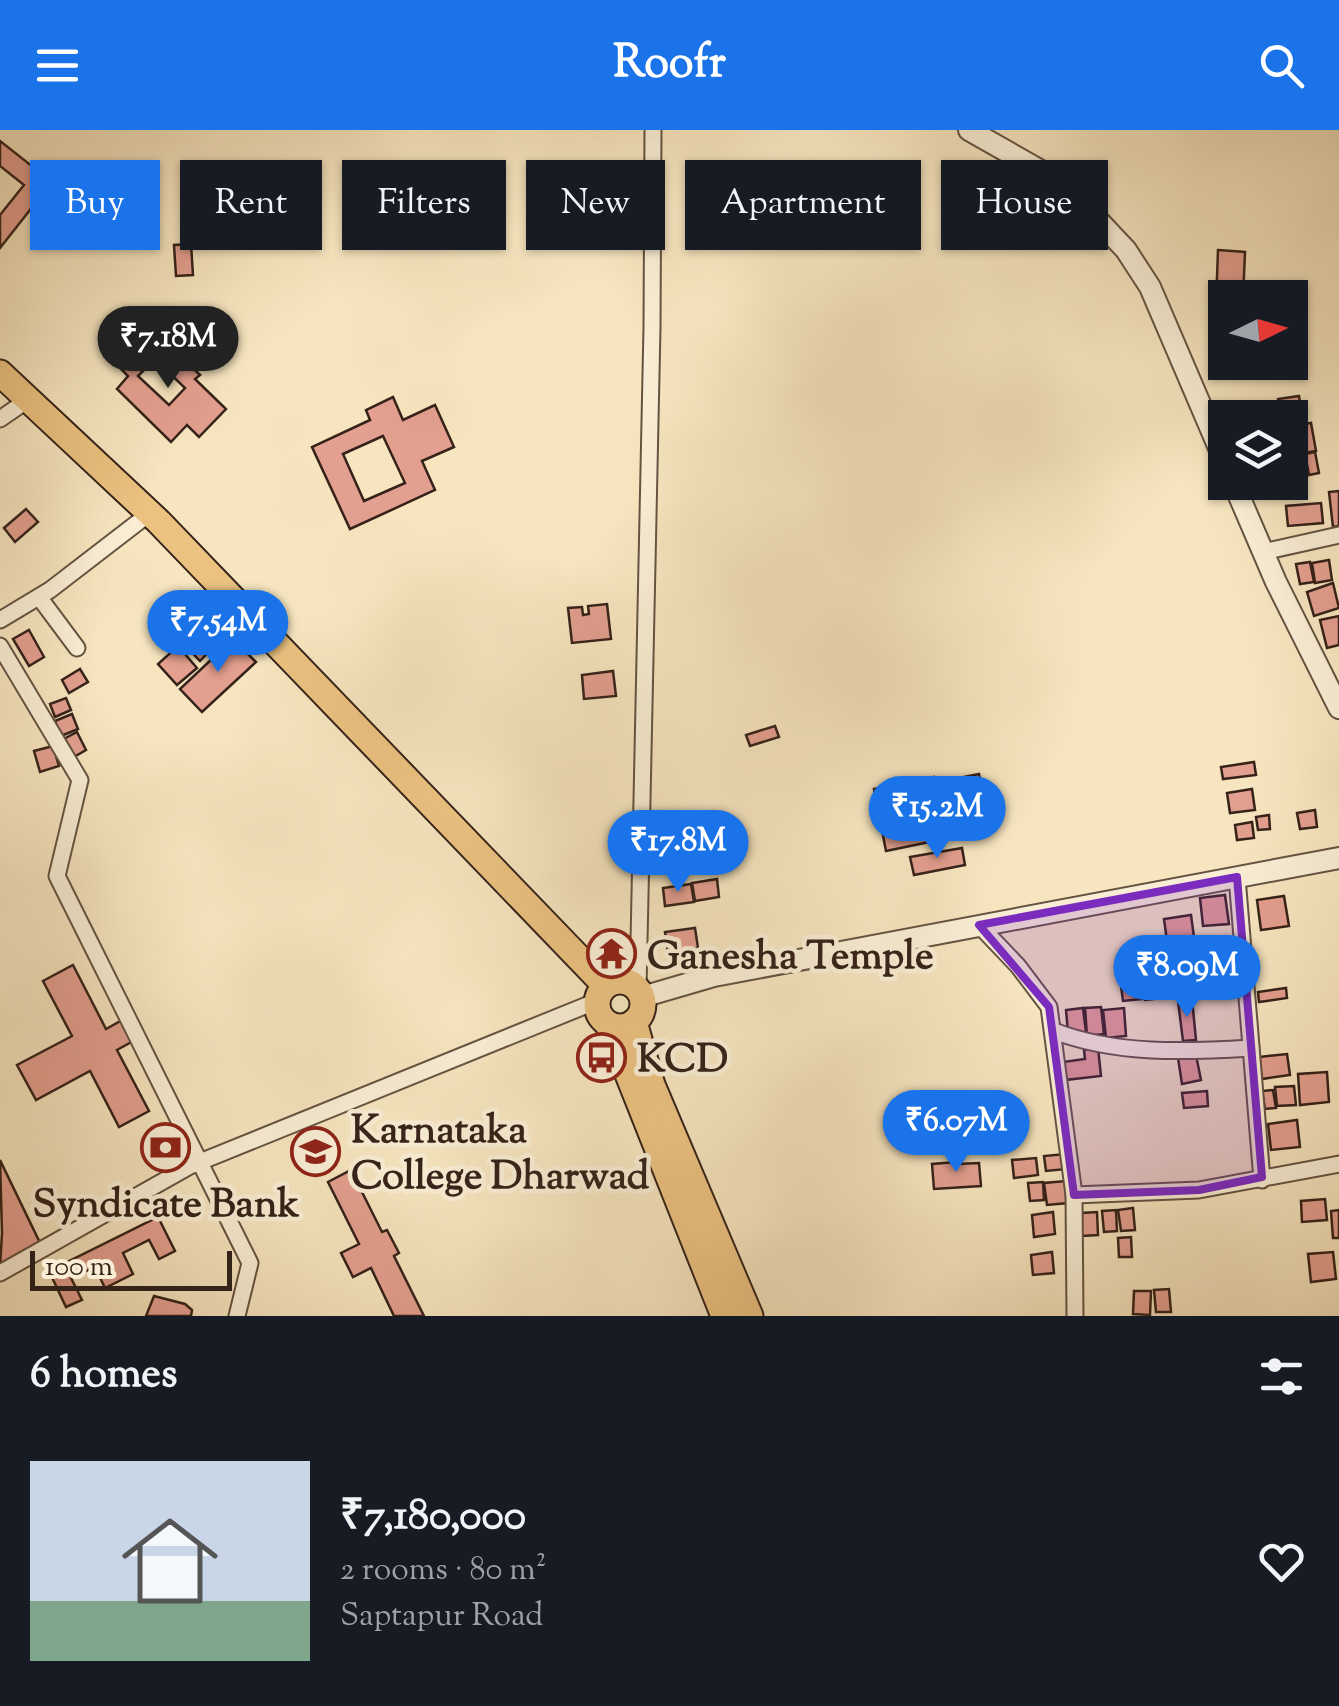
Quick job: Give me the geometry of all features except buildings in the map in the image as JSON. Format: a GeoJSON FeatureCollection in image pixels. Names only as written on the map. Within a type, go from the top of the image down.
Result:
{"type":"FeatureCollection","features":[{"type":"Feature","properties":{"kind":"main road"},"geometry":{"type":"LineString","coordinates":[[0,373],[150,513],[621,1003],[750,1316]]}},
{"type":"Feature","properties":{"kind":"main road"},"geometry":{"type":"LineString","coordinates":[[621,1003],[724,1316]]}},
{"type":"Feature","properties":{"kind":"street"},"geometry":{"type":"LineString","coordinates":[[621,1003],[652,344],[653,130]]}},
{"type":"Feature","properties":{"kind":"street"},"geometry":{"type":"LineString","coordinates":[[969,130],[1064,184],[1126,250],[1150,287],[1208,422]]}},
{"type":"Feature","properties":{"kind":"street"},"geometry":{"type":"LineString","coordinates":[[0,419],[29,400]]}},
{"type":"Feature","properties":{"kind":"street"},"geometry":{"type":"LineString","coordinates":[[1241,500],[1262,552],[1339,708]]}},
{"type":"Feature","properties":{"kind":"street"},"geometry":{"type":"LineString","coordinates":[[0,620],[38,597],[150,513]]}},
{"type":"Feature","properties":{"kind":"street"},"geometry":{"type":"LineString","coordinates":[[1262,552],[1339,536]]}},
{"type":"Feature","properties":{"kind":"street"},"geometry":{"type":"LineString","coordinates":[[38,597],[77,648]]}},
{"type":"Feature","properties":{"kind":"street"},"geometry":{"type":"LineString","coordinates":[[0,646],[80,780],[57,876],[250,1262],[237,1316]]}},
{"type":"Feature","properties":{"kind":"street"},"geometry":{"type":"LineString","coordinates":[[0,1272],[201,1162],[621,1003],[714,976],[1339,858]]}},
{"type":"Feature","properties":{"kind":"street"},"geometry":{"type":"LineString","coordinates":[[1237,876],[1262,1178]]}},
{"type":"Feature","properties":{"kind":"street"},"geometry":{"type":"LineString","coordinates":[[978,925],[1018,966],[1048,1007],[1054,1031],[1074,1196],[1075,1316]]}},
{"type":"Feature","properties":{"kind":"street"},"geometry":{"type":"LineString","coordinates":[[1054,1031],[1072,1038],[1150,1051],[1251,1048]]}},
{"type":"Feature","properties":{"kind":"street"},"geometry":{"type":"LineString","coordinates":[[1074,1196],[1199,1190],[1339,1164]]}},
{"type":"Feature","properties":{"kind":"highlighted area"},"geometry":{"type":"Polygon","coordinates":[[[1237,877],[1262,1177],[1199,1190],[1074,1195],[1049,1007],[979,925],[1237,877]]]}},
{"type":"Feature","properties":{"kind":"place","name":"Ganesha Temple"},"geometry":{"type":"Point","coordinates":[612,954]}},
{"type":"Feature","properties":{"kind":"place","name":"KCD"},"geometry":{"type":"Point","coordinates":[602,1057]}},
{"type":"Feature","properties":{"kind":"place","name":"Syndicate Bank"},"geometry":{"type":"Point","coordinates":[166,1147]}},
{"type":"Feature","properties":{"kind":"place","name":"Karnataka College Dharwad"},"geometry":{"type":"Point","coordinates":[316,1151]}}]}
